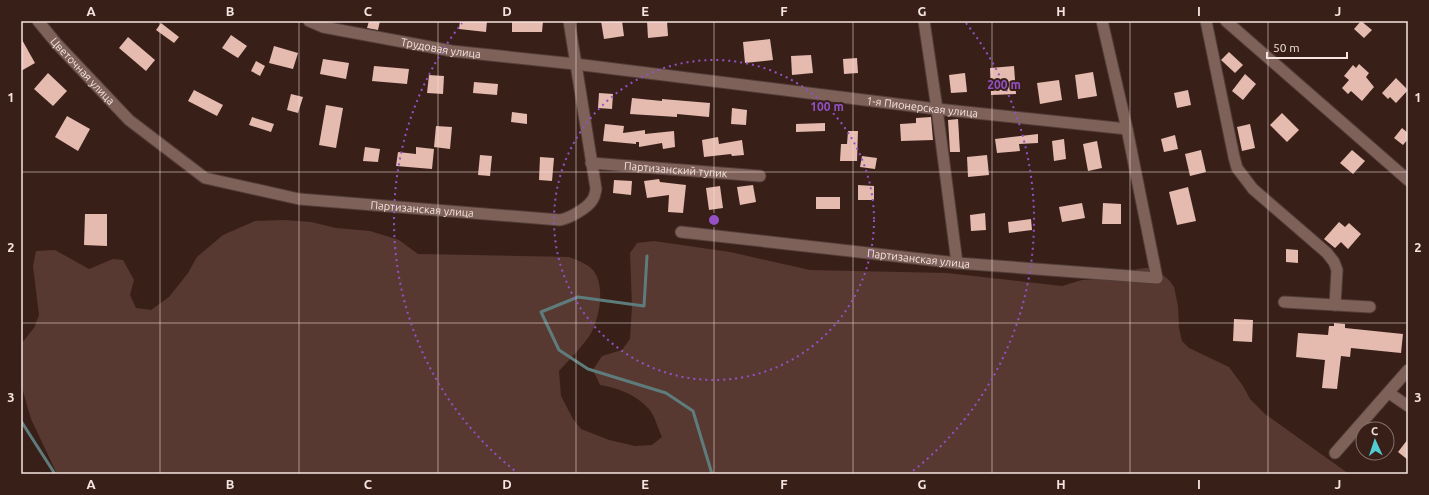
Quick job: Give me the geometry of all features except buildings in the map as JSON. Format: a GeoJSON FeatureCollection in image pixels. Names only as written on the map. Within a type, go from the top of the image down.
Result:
{"type":"FeatureCollection","features":[{"type":"Feature","properties":{"kind":"street","name":"Цветочная улица"},"geometry":{"type":"LineString","coordinates":[[38,21],[57,44],[129,120]]}},
{"type":"Feature","properties":{"kind":"street","name":"Трудовая улица"},"geometry":{"type":"LineString","coordinates":[[309,21],[323,26],[452,51],[575,64]]}},
{"type":"Feature","properties":{"kind":"street","name":"Партизанская улица"},"geometry":{"type":"LineString","coordinates":[[129,120],[206,178],[299,199],[560,220],[569,218],[588,205],[593,199],[596,190],[569,21]]}},
{"type":"Feature","properties":{"kind":"street"},"geometry":{"type":"LineString","coordinates":[[924,21],[957,263]]}},
{"type":"Feature","properties":{"kind":"street"},"geometry":{"type":"LineString","coordinates":[[1102,21],[1127,129]]}},
{"type":"Feature","properties":{"kind":"street"},"geometry":{"type":"LineString","coordinates":[[1206,21],[1237,168],[1253,189],[1327,253],[1334,262],[1337,270],[1335,305]]}},
{"type":"Feature","properties":{"kind":"street"},"geometry":{"type":"LineString","coordinates":[[1226,21],[1408,180]]}},
{"type":"Feature","properties":{"kind":"street","name":"1-я Пионерская улица"},"geometry":{"type":"LineString","coordinates":[[575,64],[937,109],[1127,129]]}},
{"type":"Feature","properties":{"kind":"street","name":"Партизанская улица"},"geometry":{"type":"LineString","coordinates":[[681,232],[957,263],[1157,278],[1127,129]]}},
{"type":"Feature","properties":{"kind":"street","name":"Партизанский тупик"},"geometry":{"type":"LineString","coordinates":[[591,163],[760,176]]}},
{"type":"Feature","properties":{"kind":"street"},"geometry":{"type":"LineString","coordinates":[[1284,302],[1370,307]]}},
{"type":"Feature","properties":{"kind":"street"},"geometry":{"type":"LineString","coordinates":[[1335,453],[1408,370]]}},
{"type":"Feature","properties":{"kind":"street"},"geometry":{"type":"LineString","coordinates":[[1389,392],[1408,406]]}},
{"type":"Feature","properties":{"kind":"shaded area"},"geometry":{"type":"Polygon","coordinates":[[[284,220],[311,222],[336,228],[370,231],[399,240],[418,254],[569,257],[587,265],[593,270],[598,280],[600,287],[600,304],[596,321],[590,335],[559,371],[561,396],[573,419],[581,429],[609,440],[635,446],[652,445],[662,437],[653,415],[638,399],[620,390],[600,385],[593,370],[602,356],[622,350],[630,339],[632,306],[630,253],[637,243],[654,241],[730,252],[810,270],[947,273],[1062,286],[1082,280],[1105,279],[1123,275],[1137,269],[1155,269],[1169,280],[1174,287],[1182,341],[1189,348],[1229,367],[1243,386],[1250,399],[1265,414],[1349,474],[57,474],[31,419],[21,384],[21,344],[34,328],[39,315],[33,266],[36,251],[55,250],[89,269],[113,259],[123,260],[134,280],[130,295],[136,308],[151,310],[169,297],[188,273],[197,257],[223,235],[255,221],[284,220]]]}},
{"type":"Feature","properties":{"kind":"waterway"},"geometry":{"type":"LineString","coordinates":[[647,256],[644,306],[578,297],[541,312],[559,350],[588,369],[666,393],[693,411],[712,474]]}},
{"type":"Feature","properties":{"kind":"waterway"},"geometry":{"type":"LineString","coordinates":[[21,421],[55,474]]}}]}
